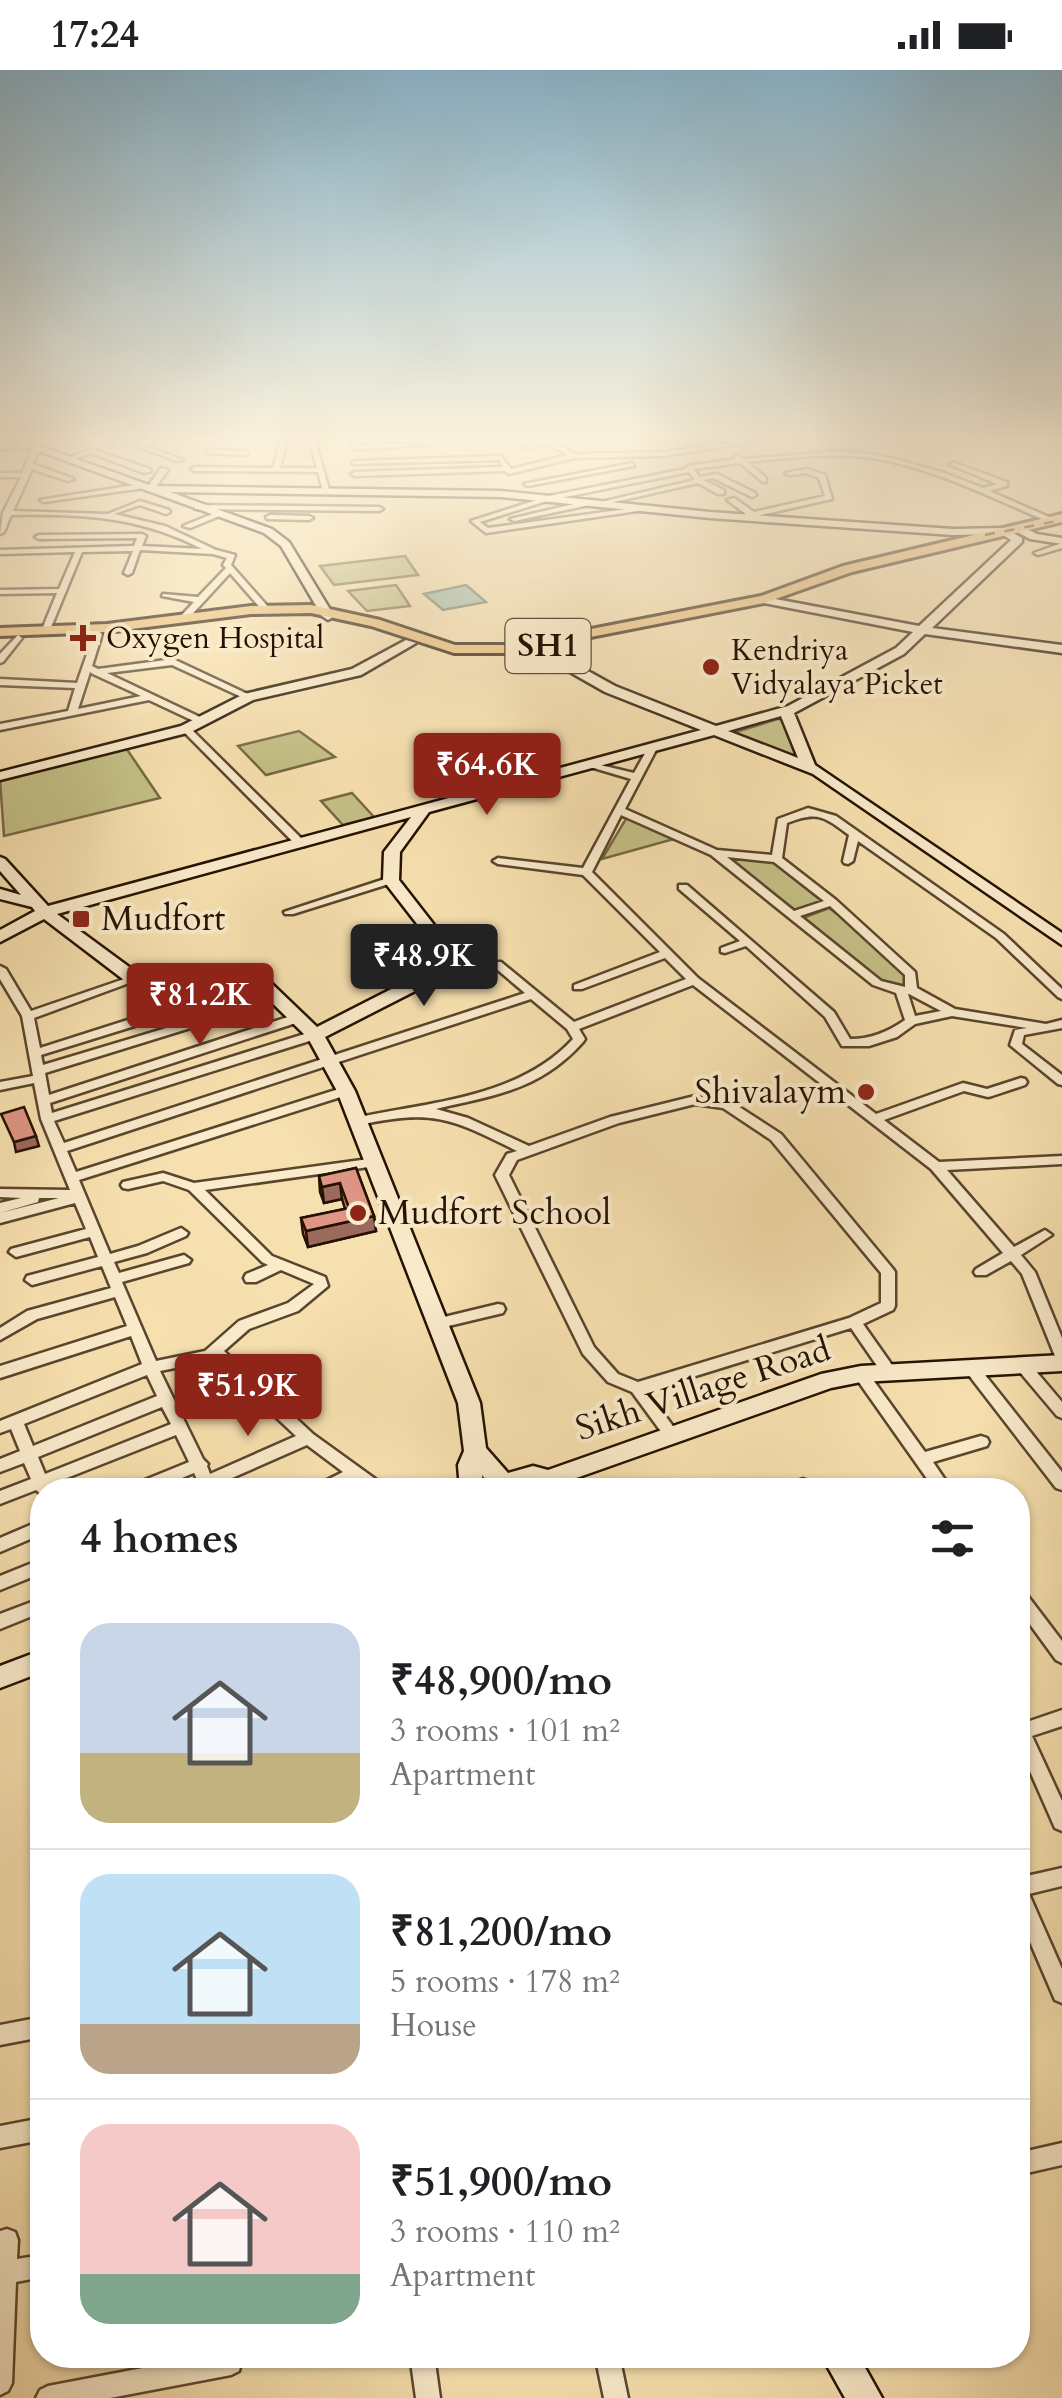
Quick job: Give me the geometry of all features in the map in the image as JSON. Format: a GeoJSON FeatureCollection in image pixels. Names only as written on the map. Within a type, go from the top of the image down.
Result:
{"type":"FeatureCollection","features":[{"type":"Feature","properties":{"kind":"main road","name":"SH1"},"geometry":{"type":"LineString","coordinates":[[0,635],[266,609],[328,613],[439,646],[487,650],[782,598],[848,569],[938,549]]}},
{"type":"Feature","properties":{"kind":"main road","name":"SH1"},"geometry":{"type":"LineString","coordinates":[[0,635],[18,638],[98,634],[256,615],[328,613],[410,643],[471,655],[537,648],[782,598],[866,569],[959,549]]}},
{"type":"Feature","properties":{"kind":"street"},"geometry":{"type":"LineString","coordinates":[[0,552],[127,549]]}},
{"type":"Feature","properties":{"kind":"street"},"geometry":{"type":"LineString","coordinates":[[128,573],[140,549]]}},
{"type":"Feature","properties":{"kind":"street"},"geometry":{"type":"LineString","coordinates":[[167,549],[229,555],[230,568],[266,609]]}},
{"type":"Feature","properties":{"kind":"street"},"geometry":{"type":"LineString","coordinates":[[175,558],[182,549]]}},
{"type":"Feature","properties":{"kind":"street"},"geometry":{"type":"LineString","coordinates":[[208,549],[214,552]]}},
{"type":"Feature","properties":{"kind":"street"},"geometry":{"type":"LineString","coordinates":[[288,549],[328,613]]}},
{"type":"Feature","properties":{"kind":"street"},"geometry":{"type":"LineString","coordinates":[[0,937],[40,908],[422,813],[786,711],[910,650],[1006,549]]}},
{"type":"Feature","properties":{"kind":"street"},"geometry":{"type":"LineString","coordinates":[[931,630],[1006,549]]}},
{"type":"Feature","properties":{"kind":"street"},"geometry":{"type":"LineString","coordinates":[[1038,554],[1043,549]]}},
{"type":"Feature","properties":{"kind":"street"},"geometry":{"type":"LineString","coordinates":[[45,632],[79,551]]}},
{"type":"Feature","properties":{"kind":"street"},"geometry":{"type":"LineString","coordinates":[[182,620],[230,568]]}},
{"type":"Feature","properties":{"kind":"street"},"geometry":{"type":"LineString","coordinates":[[0,592],[60,591]]}},
{"type":"Feature","properties":{"kind":"street"},"geometry":{"type":"LineString","coordinates":[[166,596],[200,600]]}},
{"type":"Feature","properties":{"kind":"street"},"geometry":{"type":"LineString","coordinates":[[782,598],[931,630]]}},
{"type":"Feature","properties":{"kind":"street"},"geometry":{"type":"LineString","coordinates":[[782,598],[931,630],[1062,647]]}},
{"type":"Feature","properties":{"kind":"street"},"geometry":{"type":"LineString","coordinates":[[72,712],[81,686],[92,670],[98,634]]}},
{"type":"Feature","properties":{"kind":"street"},"geometry":{"type":"LineString","coordinates":[[0,660],[18,638]]}},
{"type":"Feature","properties":{"kind":"street"},"geometry":{"type":"LineString","coordinates":[[0,776],[186,729],[249,697],[356,672],[410,643]]}},
{"type":"Feature","properties":{"kind":"street"},"geometry":{"type":"LineString","coordinates":[[537,648],[610,689],[809,767],[1062,940]]}},
{"type":"Feature","properties":{"kind":"street"},"geometry":{"type":"LineString","coordinates":[[92,670],[173,662],[249,697]]}},
{"type":"Feature","properties":{"kind":"street"},"geometry":{"type":"LineString","coordinates":[[92,670],[201,720]]}},
{"type":"Feature","properties":{"kind":"street"},"geometry":{"type":"LineString","coordinates":[[0,682],[81,686]]}},
{"type":"Feature","properties":{"kind":"street"},"geometry":{"type":"LineString","coordinates":[[0,724],[150,697]]}},
{"type":"Feature","properties":{"kind":"street"},"geometry":{"type":"LineString","coordinates":[[786,711],[809,767]]}},
{"type":"Feature","properties":{"kind":"street"},"geometry":{"type":"LineString","coordinates":[[186,729],[301,844]]}},
{"type":"Feature","properties":{"kind":"street"},"geometry":{"type":"LineString","coordinates":[[586,872],[651,750]]}},
{"type":"Feature","properties":{"kind":"street"},"geometry":{"type":"LineString","coordinates":[[592,766],[636,777]]}},
{"type":"Feature","properties":{"kind":"street"},"geometry":{"type":"LineString","coordinates":[[619,810],[716,853],[878,983],[906,990],[952,1012],[1045,1027]]}},
{"type":"Feature","properties":{"kind":"street"},"geometry":{"type":"LineString","coordinates":[[777,859],[782,822],[808,811],[832,818],[1000,936],[1062,994]]}},
{"type":"Feature","properties":{"kind":"street"},"geometry":{"type":"LineString","coordinates":[[47,1120],[315,1035],[415,984],[447,960],[446,951],[391,880],[392,852],[422,813]]}},
{"type":"Feature","properties":{"kind":"street"},"geometry":{"type":"LineString","coordinates":[[848,862],[855,833]]}},
{"type":"Feature","properties":{"kind":"street"},"geometry":{"type":"LineString","coordinates":[[716,853],[777,859],[832,902],[911,974],[906,990],[910,1021]]}},
{"type":"Feature","properties":{"kind":"street"},"geometry":{"type":"LineString","coordinates":[[498,861],[586,872],[694,980],[759,1034],[936,1166],[1028,1272],[1062,1356]]}},
{"type":"Feature","properties":{"kind":"street"},"geometry":{"type":"LineString","coordinates":[[0,862],[40,908],[134,979],[175,1016],[204,1050]]}},
{"type":"Feature","properties":{"kind":"street"},"geometry":{"type":"LineString","coordinates":[[290,912],[391,880]]}},
{"type":"Feature","properties":{"kind":"street"},"geometry":{"type":"LineString","coordinates":[[684,887],[830,1015],[846,1043],[893,1034],[910,1021],[952,1012]]}},
{"type":"Feature","properties":{"kind":"street"},"geometry":{"type":"LineString","coordinates":[[0,894],[40,908]]}},
{"type":"Feature","properties":{"kind":"street"},"geometry":{"type":"LineString","coordinates":[[793,915],[832,902]]}},
{"type":"Feature","properties":{"kind":"street"},"geometry":{"type":"LineString","coordinates":[[725,950],[748,942]]}},
{"type":"Feature","properties":{"kind":"street"},"geometry":{"type":"LineString","coordinates":[[578,987],[668,953]]}},
{"type":"Feature","properties":{"kind":"street"},"geometry":{"type":"LineString","coordinates":[[359,1121],[518,1087],[539,1077],[579,1039],[572,1027],[498,964]]}},
{"type":"Feature","properties":{"kind":"street"},"geometry":{"type":"LineString","coordinates":[[0,969],[28,1016],[47,1120],[151,1368],[205,1478]]}},
{"type":"Feature","properties":{"kind":"street"},"geometry":{"type":"LineString","coordinates":[[28,1016],[134,979]]}},
{"type":"Feature","properties":{"kind":"street"},"geometry":{"type":"LineString","coordinates":[[572,1027],[694,980]]}},
{"type":"Feature","properties":{"kind":"street"},"geometry":{"type":"LineString","coordinates":[[0,1086],[40,1074],[175,1016],[264,985],[315,1035],[327,1063],[346,1091],[469,1403],[476,1451],[500,1478]]}},
{"type":"Feature","properties":{"kind":"street"},"geometry":{"type":"LineString","coordinates":[[59,1149],[534,994]]}},
{"type":"Feature","properties":{"kind":"street"},"geometry":{"type":"LineString","coordinates":[[36,1053],[175,1016]]}},
{"type":"Feature","properties":{"kind":"street"},"geometry":{"type":"LineString","coordinates":[[42,1101],[298,1018]]}},
{"type":"Feature","properties":{"kind":"street"},"geometry":{"type":"LineString","coordinates":[[1062,1024],[1019,1034],[1016,1045],[1062,1081]]}},
{"type":"Feature","properties":{"kind":"street"},"geometry":{"type":"LineString","coordinates":[[876,1118],[962,1087],[988,1093],[1021,1082]]}},
{"type":"Feature","properties":{"kind":"street"},"geometry":{"type":"LineString","coordinates":[[74,1177],[346,1091]]}},
{"type":"Feature","properties":{"kind":"street"},"geometry":{"type":"LineString","coordinates":[[638,1388],[854,1322],[888,1306],[888,1272],[776,1137],[726,1104],[695,1100],[615,1120],[512,1158],[502,1175],[588,1350],[614,1378],[638,1388],[670,1432]]}},
{"type":"Feature","properties":{"kind":"street"},"geometry":{"type":"LineString","coordinates":[[417,1110],[446,1112],[528,1151]]}},
{"type":"Feature","properties":{"kind":"street"},"geometry":{"type":"LineString","coordinates":[[936,1166],[1062,1160]]}},
{"type":"Feature","properties":{"kind":"street"},"geometry":{"type":"LineString","coordinates":[[128,1185],[163,1177],[194,1187],[376,1162]]}},
{"type":"Feature","properties":{"kind":"street"},"geometry":{"type":"LineString","coordinates":[[194,1187],[266,1259],[320,1281],[321,1286],[292,1307],[244,1325],[211,1353]]}},
{"type":"Feature","properties":{"kind":"street"},"geometry":{"type":"LineString","coordinates":[[0,1193],[81,1196]]}},
{"type":"Feature","properties":{"kind":"street"},"geometry":{"type":"LineString","coordinates":[[0,1208],[48,1195]]}},
{"type":"Feature","properties":{"kind":"street"},"geometry":{"type":"LineString","coordinates":[[0,1218],[81,1196]]}},
{"type":"Feature","properties":{"kind":"street"},"geometry":{"type":"LineString","coordinates":[[16,1252],[95,1231]]}},
{"type":"Feature","properties":{"kind":"street"},"geometry":{"type":"LineString","coordinates":[[32,1280],[106,1260],[181,1233]]}},
{"type":"Feature","properties":{"kind":"street"},"geometry":{"type":"LineString","coordinates":[[981,1272],[1014,1256],[1045,1234]]}},
{"type":"Feature","properties":{"kind":"street"},"geometry":{"type":"LineString","coordinates":[[0,1335],[32,1315],[184,1260]]}},
{"type":"Feature","properties":{"kind":"street"},"geometry":{"type":"LineString","coordinates":[[251,1278],[281,1265]]}},
{"type":"Feature","properties":{"kind":"street"},"geometry":{"type":"LineString","coordinates":[[440,1323],[498,1309]]}},
{"type":"Feature","properties":{"kind":"street"},"geometry":{"type":"LineString","coordinates":[[854,1322],[889,1372]]}},
{"type":"Feature","properties":{"kind":"street"},"geometry":{"type":"LineString","coordinates":[[0,1372],[135,1328]]}},
{"type":"Feature","properties":{"kind":"street"},"geometry":{"type":"LineString","coordinates":[[39,1478],[29,1454],[8,1424],[151,1368],[211,1353],[218,1354],[308,1438],[364,1478]]}},
{"type":"Feature","properties":{"kind":"street","name":"Sikh Village Road"},"geometry":{"type":"LineString","coordinates":[[559,1478],[670,1432],[829,1380],[889,1372],[1062,1364]]}},
{"type":"Feature","properties":{"kind":"street"},"geometry":{"type":"LineString","coordinates":[[1024,1367],[1062,1412]]}},
{"type":"Feature","properties":{"kind":"street"},"geometry":{"type":"LineString","coordinates":[[973,1370],[1062,1484]]}},
{"type":"Feature","properties":{"kind":"street"},"geometry":{"type":"LineString","coordinates":[[861,1374],[936,1478]]}},
{"type":"Feature","properties":{"kind":"street"},"geometry":{"type":"LineString","coordinates":[[0,1466],[166,1399]]}},
{"type":"Feature","properties":{"kind":"street"},"geometry":{"type":"LineString","coordinates":[[60,1478],[180,1426]]}},
{"type":"Feature","properties":{"kind":"street"},"geometry":{"type":"LineString","coordinates":[[225,1478],[308,1438]]}},
{"type":"Feature","properties":{"kind":"street"},"geometry":{"type":"LineString","coordinates":[[922,1458],[981,1442]]}},
{"type":"Feature","properties":{"kind":"street"},"geometry":{"type":"LineString","coordinates":[[472,1478],[469,1465],[476,1451]]}},
{"type":"Feature","properties":{"kind":"street"},"geometry":{"type":"LineString","coordinates":[[166,1478],[200,1464]]}},
{"type":"Feature","properties":{"kind":"street"},"geometry":{"type":"LineString","coordinates":[[344,1478],[356,1472]]}},
{"type":"Feature","properties":{"kind":"street"},"geometry":{"type":"LineString","coordinates":[[0,1498],[30,1489]]}},
{"type":"Feature","properties":{"kind":"street"},"geometry":{"type":"LineString","coordinates":[[0,1545],[30,1533]]}},
{"type":"Feature","properties":{"kind":"street"},"geometry":{"type":"LineString","coordinates":[[0,1582],[30,1571]]}},
{"type":"Feature","properties":{"kind":"street"},"geometry":{"type":"LineString","coordinates":[[0,1622],[30,1610]]}},
{"type":"Feature","properties":{"kind":"street"},"geometry":{"type":"LineString","coordinates":[[1030,1612],[1062,1655]]}},
{"type":"Feature","properties":{"kind":"street"},"geometry":{"type":"LineString","coordinates":[[0,1677],[30,1666]]}},
{"type":"Feature","properties":{"kind":"street"},"geometry":{"type":"LineString","coordinates":[[1030,1728],[1062,1718]]}},
{"type":"Feature","properties":{"kind":"street"},"geometry":{"type":"LineString","coordinates":[[1030,1755],[1062,1822]]}},
{"type":"Feature","properties":{"kind":"street"},"geometry":{"type":"LineString","coordinates":[[1030,1887],[1062,1878]]}},
{"type":"Feature","properties":{"kind":"street"},"geometry":{"type":"LineString","coordinates":[[1030,1918],[1062,1994]]}},
{"type":"Feature","properties":{"kind":"street"},"geometry":{"type":"LineString","coordinates":[[0,2035],[30,2029]]}},
{"type":"Feature","properties":{"kind":"street"},"geometry":{"type":"LineString","coordinates":[[0,2136],[30,2130]]}},
{"type":"Feature","properties":{"kind":"street"},"geometry":{"type":"LineString","coordinates":[[1030,2161],[1062,2154]]}},
{"type":"Feature","properties":{"kind":"street"},"geometry":{"type":"LineString","coordinates":[[0,2242],[7,2240],[0,2383]]}},
{"type":"Feature","properties":{"kind":"street"},"geometry":{"type":"LineString","coordinates":[[6,2272],[30,2268]]}},
{"type":"Feature","properties":{"kind":"street"},"geometry":{"type":"LineString","coordinates":[[48,2398],[200,2368]]}},
{"type":"Feature","properties":{"kind":"street"},"geometry":{"type":"LineString","coordinates":[[424,2368],[428,2398]]}},
{"type":"Feature","properties":{"kind":"street"},"geometry":{"type":"LineString","coordinates":[[610,2368],[616,2398]]}},
{"type":"Feature","properties":{"kind":"street"},"geometry":{"type":"LineString","coordinates":[[846,2368],[864,2398]]}},
{"type":"Feature","properties":{"kind":"shaded area"},"geometry":{"type":"Polygon","coordinates":[[[405,556],[418,575],[334,585],[320,566],[405,556]]]}},
{"type":"Feature","properties":{"kind":"shaded area"},"geometry":{"type":"Polygon","coordinates":[[[396,585],[410,606],[367,611],[348,591],[396,585]]]}},
{"type":"Feature","properties":{"kind":"shaded area"},"geometry":{"type":"Polygon","coordinates":[[[466,585],[486,602],[443,610],[424,594],[466,585]]]}},
{"type":"Feature","properties":{"kind":"shaded area"},"geometry":{"type":"Polygon","coordinates":[[[778,719],[782,719],[801,758],[730,734],[778,719]]]}},
{"type":"Feature","properties":{"kind":"shaded area"},"geometry":{"type":"Polygon","coordinates":[[[299,731],[335,757],[266,775],[238,746],[299,731]]]}},
{"type":"Feature","properties":{"kind":"shaded area"},"geometry":{"type":"Polygon","coordinates":[[[126,748],[160,798],[4,836],[0,780],[126,748]]]}},
{"type":"Feature","properties":{"kind":"shaded area"},"geometry":{"type":"Polygon","coordinates":[[[352,793],[374,817],[343,825],[321,801],[352,793]]]}},
{"type":"Feature","properties":{"kind":"shaded area"},"geometry":{"type":"Polygon","coordinates":[[[627,817],[674,839],[602,859],[627,817]]]}},
{"type":"Feature","properties":{"kind":"shaded area"},"geometry":{"type":"Polygon","coordinates":[[[725,856],[774,862],[823,902],[795,910],[725,856]]]}},
{"type":"Feature","properties":{"kind":"shaded area"},"geometry":{"type":"Polygon","coordinates":[[[829,908],[878,944],[908,977],[904,987],[882,981],[803,918],[829,908]]]}},
{"type":"Feature","properties":{"kind":"building"},"geometry":{"type":"Polygon","coordinates":[[[24,1107],[36,1136],[14,1142],[1,1114],[24,1107]]]}},
{"type":"Feature","properties":{"kind":"building"},"geometry":{"type":"Polygon","coordinates":[[[356,1168],[374,1216],[306,1231],[301,1218],[349,1208],[340,1183],[322,1187],[319,1176],[356,1168]]]}},
{"type":"Feature","properties":{"kind":"place","name":"Oxygen Hospital"},"geometry":{"type":"Point","coordinates":[83,638]}},
{"type":"Feature","properties":{"kind":"place","name":"Kendriya Vidyalaya Picket"},"geometry":{"type":"Point","coordinates":[711,667]}},
{"type":"Feature","properties":{"kind":"place","name":"Mudfort"},"geometry":{"type":"Point","coordinates":[81,919]}},
{"type":"Feature","properties":{"kind":"place","name":"Shivalaym"},"geometry":{"type":"Point","coordinates":[866,1092]}},
{"type":"Feature","properties":{"kind":"place","name":"Mudfort School"},"geometry":{"type":"Point","coordinates":[358,1213]}}]}
